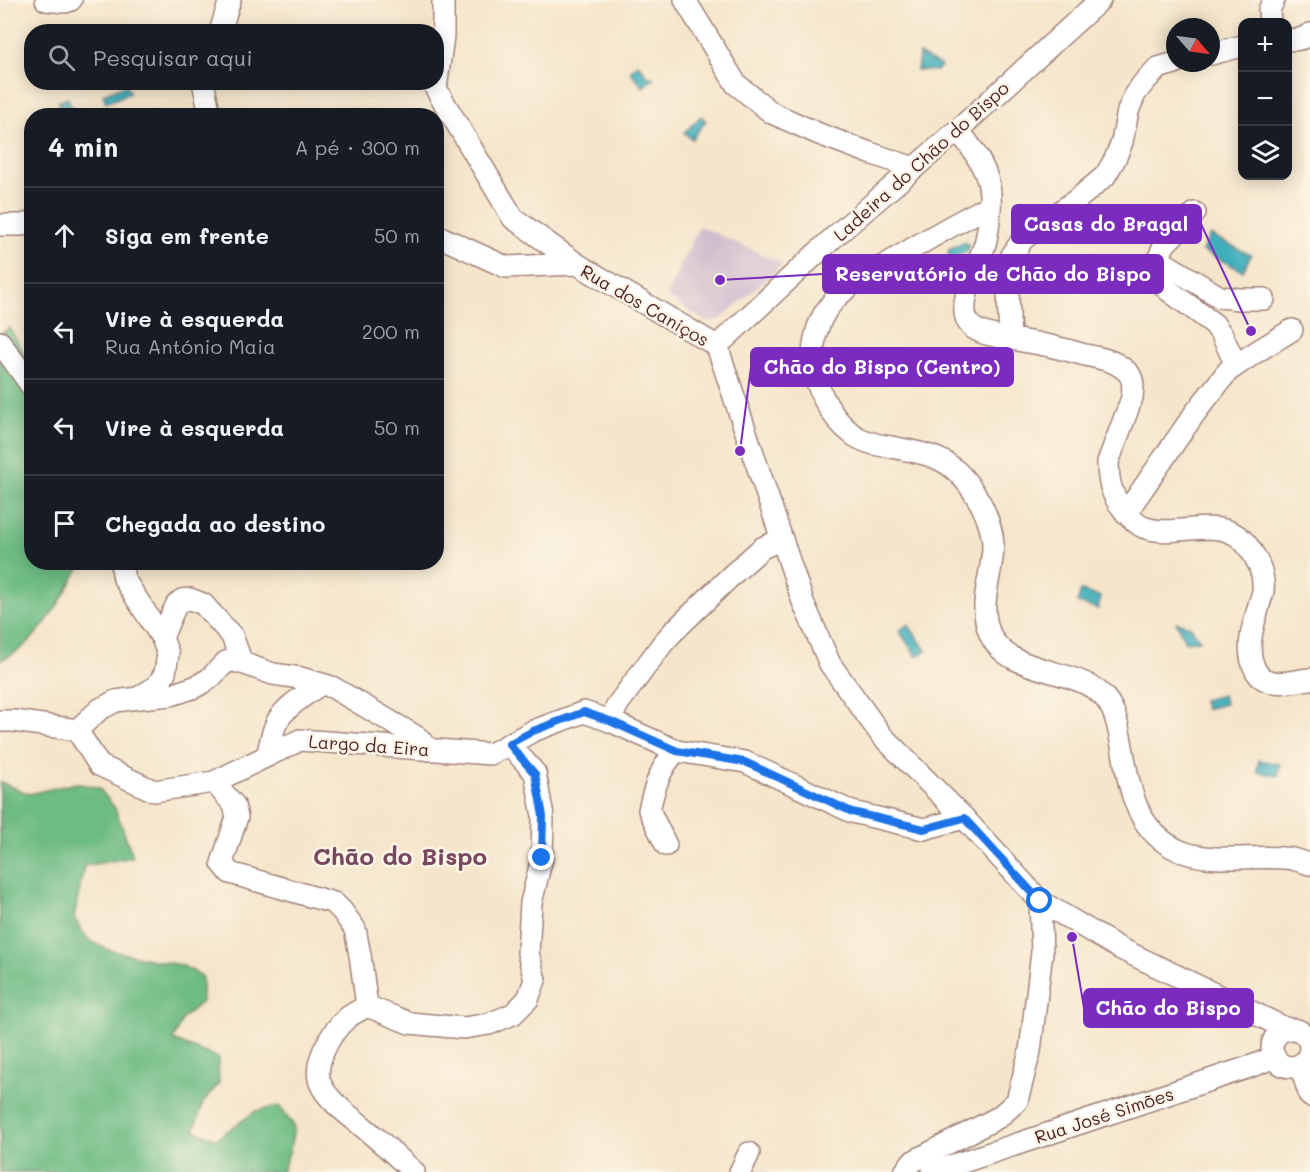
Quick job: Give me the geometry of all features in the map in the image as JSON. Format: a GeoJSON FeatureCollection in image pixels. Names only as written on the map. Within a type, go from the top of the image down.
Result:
{"type":"FeatureCollection","features":[{"type":"Feature","properties":{"kind":"street"},"geometry":{"type":"LineString","coordinates":[[46,0],[65,2],[71,0]]}},
{"type":"Feature","properties":{"kind":"street"},"geometry":{"type":"LineString","coordinates":[[222,24],[230,0]]}},
{"type":"Feature","properties":{"kind":"street"},"geometry":{"type":"LineString","coordinates":[[442,0],[443,24]]}},
{"type":"Feature","properties":{"kind":"street"},"geometry":{"type":"LineString","coordinates":[[685,0],[736,84],[772,113],[829,138],[914,168]]}},
{"type":"Feature","properties":{"kind":"street","name":"Ladeira do Chão do Bispo"},"geometry":{"type":"LineString","coordinates":[[717,346],[825,246],[958,130],[1100,0]]}},
{"type":"Feature","properties":{"kind":"street"},"geometry":{"type":"LineString","coordinates":[[1270,18],[1269,10],[1275,0]]}},
{"type":"Feature","properties":{"kind":"street"},"geometry":{"type":"LineString","coordinates":[[1292,39],[1298,40],[1310,34]]}},
{"type":"Feature","properties":{"kind":"street"},"geometry":{"type":"LineString","coordinates":[[1220,52],[1238,47]]}},
{"type":"Feature","properties":{"kind":"street"},"geometry":{"type":"LineString","coordinates":[[1010,339],[1007,270],[1012,255],[1023,239],[1105,176],[1122,142],[1128,111],[1135,94],[1144,81],[1158,68],[1166,66]]}},
{"type":"Feature","properties":{"kind":"street"},"geometry":{"type":"LineString","coordinates":[[205,90],[208,108]]}},
{"type":"Feature","properties":{"kind":"street"},"geometry":{"type":"LineString","coordinates":[[437,90],[513,218],[577,264]]}},
{"type":"Feature","properties":{"kind":"street"},"geometry":{"type":"LineString","coordinates":[[958,130],[973,149],[984,170],[989,186],[990,206],[985,244],[967,291],[964,306],[965,318],[975,329],[994,336],[1062,348],[1111,362],[1123,368],[1130,376],[1133,386],[1132,398],[1108,462],[1111,491],[1118,504],[1142,526],[1172,531],[1216,528],[1232,531],[1245,542],[1255,555],[1262,570],[1263,591],[1256,612],[1249,653],[1252,665],[1259,676],[1267,681],[1276,683],[1310,679]]}},
{"type":"Feature","properties":{"kind":"street"},"geometry":{"type":"LineString","coordinates":[[990,206],[956,222],[881,267],[841,293],[829,306],[814,341],[812,360],[823,399],[851,433],[870,444],[926,454],[940,459],[964,479],[980,501],[994,541],[984,602],[985,620],[990,635],[999,648],[1014,658],[1085,683],[1101,693],[1112,708],[1118,726],[1134,802],[1143,821],[1152,832],[1177,849],[1194,855],[1288,858],[1310,864]]}},
{"type":"Feature","properties":{"kind":"street"},"geometry":{"type":"LineString","coordinates":[[1195,213],[1164,244],[1154,276],[1168,290],[1214,324],[1222,335],[1236,365]]}},
{"type":"Feature","properties":{"kind":"street"},"geometry":{"type":"LineString","coordinates":[[0,225],[24,224]]}},
{"type":"Feature","properties":{"kind":"street","name":"Rua dos Caniços"},"geometry":{"type":"LineString","coordinates":[[444,239],[506,267],[577,264],[717,346]]}},
{"type":"Feature","properties":{"kind":"street"},"geometry":{"type":"LineString","coordinates":[[1156,265],[1161,261],[1220,297],[1264,299]]}},
{"type":"Feature","properties":{"kind":"street"},"geometry":{"type":"LineString","coordinates":[[1126,513],[1195,413],[1220,381],[1236,365],[1292,330]]}},
{"type":"Feature","properties":{"kind":"street"},"geometry":{"type":"LineString","coordinates":[[0,342],[24,376]]}},
{"type":"Feature","properties":{"kind":"street"},"geometry":{"type":"LineString","coordinates":[[717,346],[803,602],[830,664],[882,736],[964,818],[1040,901],[1119,948],[1250,1013],[1296,1045],[1310,1096]]}},
{"type":"Feature","properties":{"kind":"street"},"geometry":{"type":"LineString","coordinates":[[610,721],[618,704],[663,643],[762,548],[782,539]]}},
{"type":"Feature","properties":{"kind":"street"},"geometry":{"type":"LineString","coordinates":[[122,570],[124,579],[162,638],[168,654],[165,673],[157,686],[138,698]]}},
{"type":"Feature","properties":{"kind":"street"},"geometry":{"type":"LineString","coordinates":[[162,638],[177,604],[182,600],[190,599],[203,604],[232,636],[242,663]]}},
{"type":"Feature","properties":{"kind":"street"},"geometry":{"type":"LineString","coordinates":[[0,721],[77,729],[100,709],[116,700],[177,694],[209,679],[226,662],[233,661],[273,674],[301,678],[339,692],[417,737],[430,750]]}},
{"type":"Feature","properties":{"kind":"street"},"geometry":{"type":"LineString","coordinates":[[267,756],[278,720],[295,702],[321,684]]}},
{"type":"Feature","properties":{"kind":"street","name":"Largo da Eira"},"geometry":{"type":"LineString","coordinates":[[77,729],[99,765],[154,791],[214,782],[300,740],[491,754],[533,731],[584,712],[677,751],[745,762],[852,812],[924,829],[964,818]]}},
{"type":"Feature","properties":{"kind":"street"},"geometry":{"type":"LineString","coordinates":[[367,1006],[409,1023],[464,1028],[489,1024],[513,1014],[528,999],[535,980],[528,953],[531,903],[542,858],[543,816],[535,774],[509,744]]}},
{"type":"Feature","properties":{"kind":"street"},"geometry":{"type":"LineString","coordinates":[[666,845],[649,810],[668,759],[677,751]]}},
{"type":"Feature","properties":{"kind":"street"},"geometry":{"type":"LineString","coordinates":[[214,782],[234,805],[237,817],[222,863],[230,873],[334,903],[355,929],[367,1006]]}},
{"type":"Feature","properties":{"kind":"street"},"geometry":{"type":"LineString","coordinates":[[905,1172],[912,1162],[999,1117],[1017,1101],[1030,1051],[1042,952],[1040,901]]}},
{"type":"Feature","properties":{"kind":"street"},"geometry":{"type":"LineString","coordinates":[[367,1006],[347,1018],[325,1047],[319,1061],[318,1075],[322,1087],[334,1101],[414,1172]]}},
{"type":"Feature","properties":{"kind":"street","name":"Rua José Simões"},"geometry":{"type":"LineString","coordinates":[[933,1172],[1252,1066],[1296,1045]]}},
{"type":"Feature","properties":{"kind":"shaded area"},"geometry":{"type":"Polygon","coordinates":[[[699,226],[783,264],[721,319],[712,321],[704,321],[667,296],[699,226]]]}},
{"type":"Feature","properties":{"kind":"green space"},"geometry":{"type":"Polygon","coordinates":[[[10,328],[24,354],[24,570],[78,570],[58,605],[37,632],[13,654],[0,660],[0,334],[10,328]]]}},
{"type":"Feature","properties":{"kind":"green space"},"geometry":{"type":"Polygon","coordinates":[[[0,782],[29,794],[76,783],[99,788],[115,808],[133,857],[84,866],[74,918],[88,940],[109,950],[181,965],[202,976],[202,1002],[183,1018],[173,1040],[218,1058],[219,1083],[203,1103],[194,1130],[216,1139],[256,1111],[279,1106],[294,1126],[290,1150],[282,1172],[0,1172],[0,782]]]}},
{"type":"Feature","properties":{"kind":"water"},"geometry":{"type":"Polygon","coordinates":[[[919,54],[941,66],[937,71],[917,70],[919,54]]]}},
{"type":"Feature","properties":{"kind":"water"},"geometry":{"type":"Polygon","coordinates":[[[638,64],[649,78],[653,79],[643,87],[630,71],[638,64]]]}},
{"type":"Feature","properties":{"kind":"water"},"geometry":{"type":"Polygon","coordinates":[[[113,90],[128,90],[130,93],[106,103],[103,94],[113,90]]]}},
{"type":"Feature","properties":{"kind":"water"},"geometry":{"type":"Polygon","coordinates":[[[68,98],[72,108],[61,108],[58,102],[68,98]]]}},
{"type":"Feature","properties":{"kind":"water"},"geometry":{"type":"Polygon","coordinates":[[[701,116],[706,121],[692,139],[684,133],[701,116]]]}},
{"type":"Feature","properties":{"kind":"water"},"geometry":{"type":"Polygon","coordinates":[[[1210,235],[1251,255],[1243,271],[1202,251],[1210,235]]]}},
{"type":"Feature","properties":{"kind":"water"},"geometry":{"type":"Polygon","coordinates":[[[963,242],[969,245],[968,251],[954,258],[948,256],[949,249],[963,242]]]}},
{"type":"Feature","properties":{"kind":"water"},"geometry":{"type":"Polygon","coordinates":[[[1081,591],[1101,597],[1098,609],[1077,603],[1081,591]]]}},
{"type":"Feature","properties":{"kind":"water"},"geometry":{"type":"Polygon","coordinates":[[[1176,622],[1190,626],[1200,640],[1185,642],[1176,622]]]}},
{"type":"Feature","properties":{"kind":"water"},"geometry":{"type":"Polygon","coordinates":[[[908,624],[926,650],[917,657],[899,631],[908,624]]]}},
{"type":"Feature","properties":{"kind":"water"},"geometry":{"type":"Polygon","coordinates":[[[1223,695],[1225,704],[1205,709],[1203,700],[1223,695]]]}},
{"type":"Feature","properties":{"kind":"water"},"geometry":{"type":"Polygon","coordinates":[[[1259,760],[1280,764],[1278,776],[1257,772],[1259,760]]]}},
{"type":"Feature","properties":{"kind":"place","name":"Reservatório de Chão do Bispo"},"geometry":{"type":"Point","coordinates":[720,280]}},
{"type":"Feature","properties":{"kind":"place","name":"Casas do Bragal"},"geometry":{"type":"Point","coordinates":[1251,331]}},
{"type":"Feature","properties":{"kind":"place","name":"Chão do Bispo (Centro)"},"geometry":{"type":"Point","coordinates":[740,451]}},
{"type":"Feature","properties":{"kind":"place","name":"Chão do Bispo"},"geometry":{"type":"Point","coordinates":[1072,937]}},
{"type":"Feature","properties":{"kind":"district","name":"Chão do Bispo"},"geometry":{"type":"Point","coordinates":[400,855]}},
{"type":"Feature","properties":{"kind":"route"},"geometry":{"type":"LineString","coordinates":[[542,858],[543,816],[535,774],[509,744],[533,731],[584,712],[677,751],[745,762],[852,812],[924,829],[964,818],[1040,901]]}}]}
